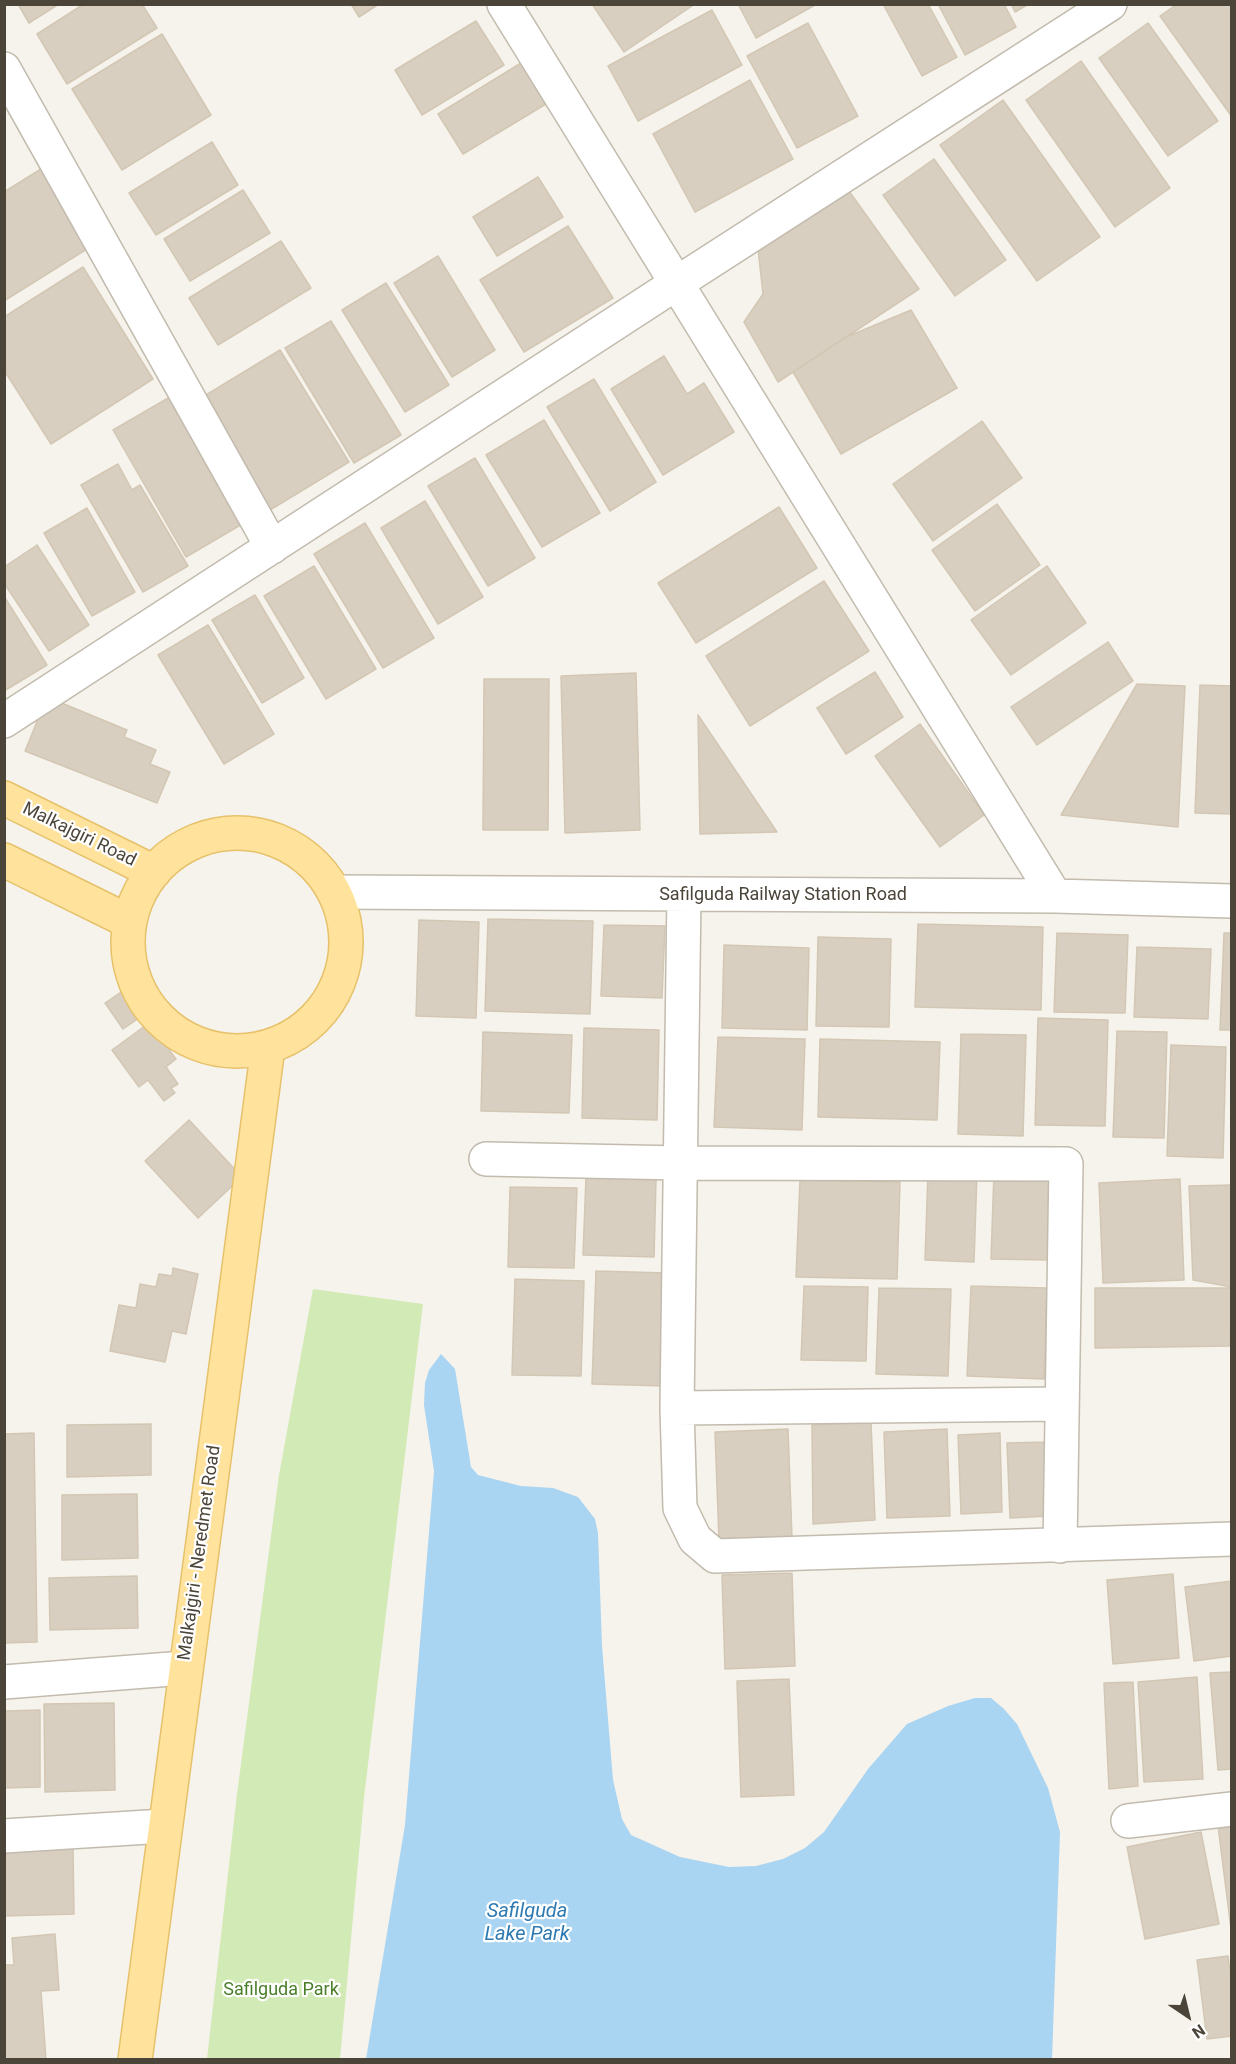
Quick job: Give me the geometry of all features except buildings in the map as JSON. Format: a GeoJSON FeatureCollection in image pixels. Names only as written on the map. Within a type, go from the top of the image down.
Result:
{"type":"FeatureCollection","features":[{"type":"Feature","properties":{"kind":"main road","name":"Malkajgiri Road"},"geometry":{"type":"LineString","coordinates":[[4,798],[154,872]]}},
{"type":"Feature","properties":{"kind":"main road"},"geometry":{"type":"LineString","coordinates":[[223,834],[250,834],[276,840],[300,852],[320,870],[334,892],[343,914],[346,938],[345,962],[326,1006],[310,1023],[290,1037],[268,1047],[240,1051],[212,1049],[186,1039],[164,1023],[146,1002],[133,977],[128,950],[130,922],[138,895],[154,872],[173,853],[197,840],[223,834]]}},
{"type":"Feature","properties":{"kind":"main road"},"geometry":{"type":"LineString","coordinates":[[4,860],[130,922]]}},
{"type":"Feature","properties":{"kind":"main road","name":"Malkajgiri - Neredmet Road"},"geometry":{"type":"LineString","coordinates":[[135,2060],[184,1668],[268,1047]]}},
{"type":"Feature","properties":{"kind":"street"},"geometry":{"type":"LineString","coordinates":[[504,4],[1055,896]]}},
{"type":"Feature","properties":{"kind":"street"},"geometry":{"type":"LineString","coordinates":[[4,721],[677,282],[1110,4]]}},
{"type":"Feature","properties":{"kind":"street"},"geometry":{"type":"LineString","coordinates":[[4,69],[272,547]]}},
{"type":"Feature","properties":{"kind":"street","name":"Safilguda Railway Station Road"},"geometry":{"type":"LineString","coordinates":[[334,892],[1055,896],[1232,902]]}},
{"type":"Feature","properties":{"kind":"street"},"geometry":{"type":"LineString","coordinates":[[684,894],[677,1408],[680,1508],[694,1539],[715,1556],[1232,1539]]}},
{"type":"Feature","properties":{"kind":"street"},"geometry":{"type":"LineString","coordinates":[[486,1159],[680,1163],[1066,1164],[1060,1546]]}},
{"type":"Feature","properties":{"kind":"street"},"geometry":{"type":"LineString","coordinates":[[677,1408],[1062,1404]]}},
{"type":"Feature","properties":{"kind":"street"},"geometry":{"type":"LineString","coordinates":[[4,1682],[184,1668]]}},
{"type":"Feature","properties":{"kind":"street"},"geometry":{"type":"LineString","coordinates":[[1128,1821],[1232,1809]]}},
{"type":"Feature","properties":{"kind":"street"},"geometry":{"type":"LineString","coordinates":[[4,1836],[164,1826]]}},
{"type":"Feature","properties":{"kind":"green space","name":"Safilguda Park"},"geometry":{"type":"Polygon","coordinates":[[[313,1289],[423,1304],[364,1798],[340,2059],[207,2059],[237,1794],[279,1475],[313,1289]]]}},
{"type":"Feature","properties":{"kind":"water","name":"Safilguda Lake Park"},"geometry":{"type":"Polygon","coordinates":[[[441,1354],[455,1369],[471,1467],[478,1475],[521,1486],[553,1488],[578,1497],[595,1519],[598,1533],[602,1646],[613,1780],[622,1819],[631,1835],[680,1857],[729,1867],[756,1866],[783,1859],[805,1848],[824,1832],[868,1769],[907,1724],[948,1706],[975,1698],[991,1698],[1017,1724],[1048,1788],[1060,1832],[1052,2059],[366,2059],[405,1825],[434,1471],[424,1405],[425,1383],[429,1370],[441,1354]]]}}]}
